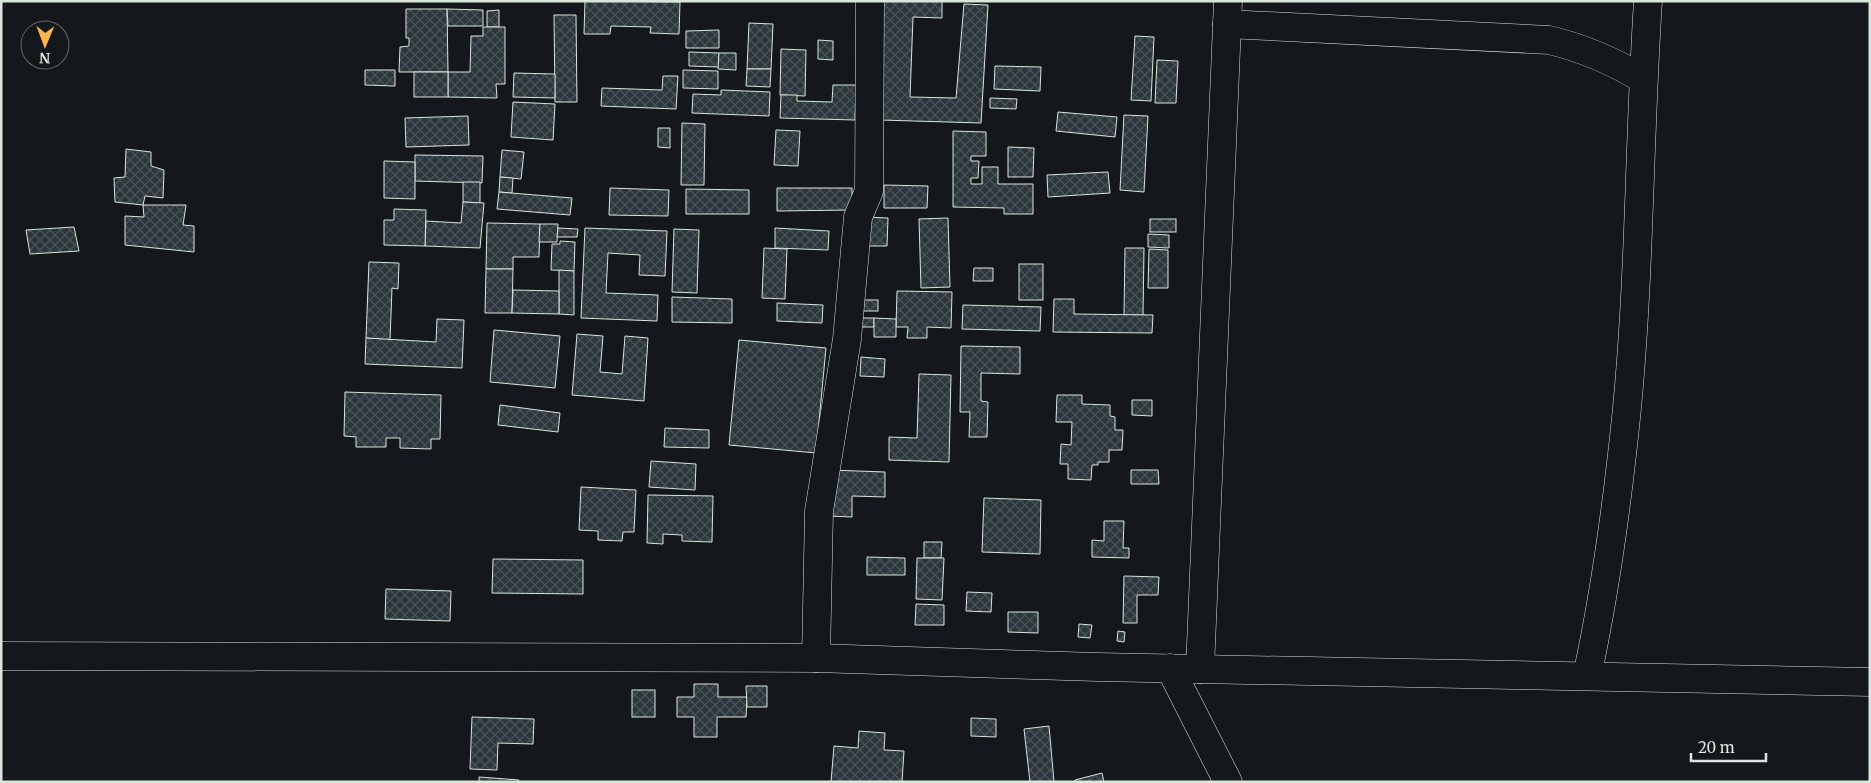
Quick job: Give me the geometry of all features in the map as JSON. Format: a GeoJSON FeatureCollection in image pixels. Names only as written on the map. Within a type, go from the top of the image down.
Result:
{"type":"FeatureCollection","features":[{"type":"Feature","properties":{"kind":"street"},"geometry":{"type":"LineString","coordinates":[[816,658],[819,511],[847,339],[858,218],[869,190],[870,1]]}},
{"type":"Feature","properties":{"kind":"street"},"geometry":{"type":"LineString","coordinates":[[1587,676],[1602,604],[1627,407],[1638,225],[1643,79],[1648,1]]}},
{"type":"Feature","properties":{"kind":"street"},"geometry":{"type":"LineString","coordinates":[[1200,669],[1228,13],[1549,40],[1570,45],[1605,58],[1643,79]]}},
{"type":"Feature","properties":{"kind":"street"},"geometry":{"type":"LineString","coordinates":[[1,656],[816,658],[1200,669],[1870,682]]}},
{"type":"Feature","properties":{"kind":"street"},"geometry":{"type":"LineString","coordinates":[[1170,668],[1228,782]]}},
{"type":"Feature","properties":{"kind":"building"},"geometry":{"type":"Polygon","coordinates":[[[585,1],[680,2],[679,34],[650,33],[651,27],[611,26],[610,34],[584,34],[585,1]]]}},
{"type":"Feature","properties":{"kind":"building"},"geometry":{"type":"Polygon","coordinates":[[[883,1],[942,1],[942,18],[913,17],[910,97],[956,98],[964,4],[988,5],[981,123],[880,120],[883,1]]]}},
{"type":"Feature","properties":{"kind":"building"},"geometry":{"type":"Polygon","coordinates":[[[406,9],[447,9],[448,72],[399,72],[400,47],[409,46],[409,38],[406,38],[406,9]]]}},
{"type":"Feature","properties":{"kind":"building"},"geometry":{"type":"Polygon","coordinates":[[[447,9],[483,10],[483,26],[448,26],[447,9]]]}},
{"type":"Feature","properties":{"kind":"building"},"geometry":{"type":"Polygon","coordinates":[[[499,10],[499,27],[487,27],[487,11],[499,10]]]}},
{"type":"Feature","properties":{"kind":"building"},"geometry":{"type":"Polygon","coordinates":[[[554,15],[576,15],[577,102],[555,102],[554,15]]]}},
{"type":"Feature","properties":{"kind":"building"},"geometry":{"type":"Polygon","coordinates":[[[749,23],[773,24],[771,69],[747,69],[749,23]]]}},
{"type":"Feature","properties":{"kind":"building"},"geometry":{"type":"Polygon","coordinates":[[[483,27],[505,27],[505,84],[496,84],[497,98],[448,97],[448,72],[470,72],[471,36],[483,36],[483,27]]]}},
{"type":"Feature","properties":{"kind":"building"},"geometry":{"type":"Polygon","coordinates":[[[719,30],[719,48],[686,48],[686,31],[719,30]]]}},
{"type":"Feature","properties":{"kind":"building"},"geometry":{"type":"Polygon","coordinates":[[[1135,36],[1154,37],[1151,101],[1131,100],[1135,36]]]}},
{"type":"Feature","properties":{"kind":"building"},"geometry":{"type":"Polygon","coordinates":[[[818,40],[833,41],[833,60],[818,59],[818,40]]]}},
{"type":"Feature","properties":{"kind":"building"},"geometry":{"type":"Polygon","coordinates":[[[781,49],[806,50],[805,96],[780,95],[781,49]]]}},
{"type":"Feature","properties":{"kind":"building"},"geometry":{"type":"Polygon","coordinates":[[[689,52],[719,53],[719,67],[689,66],[689,52]]]}},
{"type":"Feature","properties":{"kind":"building"},"geometry":{"type":"Polygon","coordinates":[[[719,53],[736,53],[736,70],[718,69],[719,53]]]}},
{"type":"Feature","properties":{"kind":"building"},"geometry":{"type":"Polygon","coordinates":[[[1157,60],[1178,61],[1176,103],[1155,103],[1157,60]]]}},
{"type":"Feature","properties":{"kind":"building"},"geometry":{"type":"Polygon","coordinates":[[[995,66],[1041,67],[1040,91],[994,89],[995,66]]]}},
{"type":"Feature","properties":{"kind":"building"},"geometry":{"type":"Polygon","coordinates":[[[747,69],[771,69],[770,87],[746,86],[747,69]]]}},
{"type":"Feature","properties":{"kind":"building"},"geometry":{"type":"Polygon","coordinates":[[[365,70],[395,70],[395,86],[365,85],[365,70]]]}},
{"type":"Feature","properties":{"kind":"building"},"geometry":{"type":"Polygon","coordinates":[[[683,70],[718,71],[718,89],[683,88],[683,70]]]}},
{"type":"Feature","properties":{"kind":"building"},"geometry":{"type":"Polygon","coordinates":[[[414,72],[448,72],[448,97],[414,97],[414,72]]]}},
{"type":"Feature","properties":{"kind":"building"},"geometry":{"type":"Polygon","coordinates":[[[514,73],[555,74],[555,98],[513,97],[514,73]]]}},
{"type":"Feature","properties":{"kind":"building"},"geometry":{"type":"Polygon","coordinates":[[[663,76],[678,76],[676,109],[601,106],[602,88],[662,90],[663,76]]]}},
{"type":"Feature","properties":{"kind":"building"},"geometry":{"type":"Polygon","coordinates":[[[833,85],[856,85],[855,120],[780,118],[781,95],[797,95],[797,101],[832,102],[833,85]]]}},
{"type":"Feature","properties":{"kind":"building"},"geometry":{"type":"Polygon","coordinates":[[[721,90],[770,92],[769,116],[692,113],[693,94],[721,95],[721,90]]]}},
{"type":"Feature","properties":{"kind":"building"},"geometry":{"type":"Polygon","coordinates":[[[990,98],[1017,99],[1016,109],[990,108],[990,98]]]}},
{"type":"Feature","properties":{"kind":"building"},"geometry":{"type":"Polygon","coordinates":[[[513,102],[555,104],[553,140],[511,137],[513,102]]]}},
{"type":"Feature","properties":{"kind":"building"},"geometry":{"type":"Polygon","coordinates":[[[1058,112],[1117,117],[1115,137],[1056,131],[1058,112]]]}},
{"type":"Feature","properties":{"kind":"building"},"geometry":{"type":"Polygon","coordinates":[[[1124,115],[1148,116],[1144,192],[1120,190],[1124,115]]]}},
{"type":"Feature","properties":{"kind":"building"},"geometry":{"type":"Polygon","coordinates":[[[468,116],[469,145],[406,147],[405,118],[468,116]]]}},
{"type":"Feature","properties":{"kind":"building"},"geometry":{"type":"Polygon","coordinates":[[[682,123],[705,124],[704,185],[681,185],[682,123]]]}},
{"type":"Feature","properties":{"kind":"building"},"geometry":{"type":"Polygon","coordinates":[[[658,128],[670,128],[670,148],[658,147],[658,128]]]}},
{"type":"Feature","properties":{"kind":"building"},"geometry":{"type":"Polygon","coordinates":[[[776,130],[800,131],[798,166],[774,165],[776,130]]]}},
{"type":"Feature","properties":{"kind":"building"},"geometry":{"type":"Polygon","coordinates":[[[953,131],[986,132],[986,156],[971,156],[971,161],[979,161],[978,178],[971,178],[971,184],[982,184],[982,167],[998,167],[998,184],[1033,184],[1033,214],[1004,214],[1004,208],[953,207],[953,131]]]}},
{"type":"Feature","properties":{"kind":"building"},"geometry":{"type":"Polygon","coordinates":[[[1008,147],[1034,148],[1033,177],[1008,177],[1008,147]]]}},
{"type":"Feature","properties":{"kind":"building"},"geometry":{"type":"Polygon","coordinates":[[[126,149],[151,152],[151,166],[164,170],[163,198],[145,196],[143,205],[115,202],[114,178],[125,177],[126,149]]]}},
{"type":"Feature","properties":{"kind":"building"},"geometry":{"type":"Polygon","coordinates":[[[502,150],[524,152],[521,179],[500,177],[502,150]]]}},
{"type":"Feature","properties":{"kind":"building"},"geometry":{"type":"Polygon","coordinates":[[[415,155],[483,156],[482,183],[415,181],[415,155]]]}},
{"type":"Feature","properties":{"kind":"building"},"geometry":{"type":"Polygon","coordinates":[[[384,161],[415,162],[415,199],[384,198],[384,161]]]}},
{"type":"Feature","properties":{"kind":"building"},"geometry":{"type":"Polygon","coordinates":[[[1108,172],[1110,193],[1048,197],[1047,175],[1108,172]]]}},
{"type":"Feature","properties":{"kind":"building"},"geometry":{"type":"Polygon","coordinates":[[[500,177],[513,178],[512,193],[499,192],[500,177]]]}},
{"type":"Feature","properties":{"kind":"building"},"geometry":{"type":"Polygon","coordinates":[[[463,182],[480,182],[480,203],[463,202],[463,182]]]}},
{"type":"Feature","properties":{"kind":"building"},"geometry":{"type":"Polygon","coordinates":[[[884,185],[928,186],[927,208],[884,208],[884,185]]]}},
{"type":"Feature","properties":{"kind":"building"},"geometry":{"type":"Polygon","coordinates":[[[610,188],[669,190],[668,216],[609,215],[610,188]]]}},
{"type":"Feature","properties":{"kind":"building"},"geometry":{"type":"Polygon","coordinates":[[[777,188],[852,188],[852,210],[777,211],[777,188]]]}},
{"type":"Feature","properties":{"kind":"building"},"geometry":{"type":"Polygon","coordinates":[[[686,189],[749,190],[749,214],[686,214],[686,189]]]}},
{"type":"Feature","properties":{"kind":"building"},"geometry":{"type":"Polygon","coordinates":[[[499,192],[572,198],[570,215],[497,209],[499,192]]]}},
{"type":"Feature","properties":{"kind":"building"},"geometry":{"type":"Polygon","coordinates":[[[463,202],[484,203],[480,248],[425,246],[426,221],[461,223],[463,202]]]}},
{"type":"Feature","properties":{"kind":"building"},"geometry":{"type":"Polygon","coordinates":[[[143,205],[186,205],[183,225],[194,226],[194,252],[125,245],[125,216],[144,217],[143,205]]]}},
{"type":"Feature","properties":{"kind":"building"},"geometry":{"type":"Polygon","coordinates":[[[394,209],[426,210],[425,246],[384,245],[384,220],[394,220],[394,209]]]}},
{"type":"Feature","properties":{"kind":"building"},"geometry":{"type":"Polygon","coordinates":[[[867,217],[888,218],[887,246],[866,246],[867,217]]]}},
{"type":"Feature","properties":{"kind":"building"},"geometry":{"type":"Polygon","coordinates":[[[948,218],[950,287],[921,288],[919,219],[948,218]]]}},
{"type":"Feature","properties":{"kind":"building"},"geometry":{"type":"Polygon","coordinates":[[[1150,219],[1176,219],[1176,232],[1150,232],[1150,219]]]}},
{"type":"Feature","properties":{"kind":"building"},"geometry":{"type":"Polygon","coordinates":[[[487,223],[540,224],[539,257],[513,257],[513,269],[486,269],[487,223]]]}},
{"type":"Feature","properties":{"kind":"building"},"geometry":{"type":"Polygon","coordinates":[[[540,224],[558,224],[557,242],[539,242],[540,224]]]}},
{"type":"Feature","properties":{"kind":"building"},"geometry":{"type":"Polygon","coordinates":[[[74,227],[79,251],[30,254],[26,230],[74,227]]]}},
{"type":"Feature","properties":{"kind":"building"},"geometry":{"type":"Polygon","coordinates":[[[558,228],[578,229],[577,237],[557,237],[558,228]]]}},
{"type":"Feature","properties":{"kind":"building"},"geometry":{"type":"Polygon","coordinates":[[[585,228],[667,231],[665,276],[639,275],[640,255],[608,253],[606,293],[658,295],[657,321],[581,318],[585,228]]]}},
{"type":"Feature","properties":{"kind":"building"},"geometry":{"type":"Polygon","coordinates":[[[775,228],[829,231],[828,250],[775,248],[775,228]]]}},
{"type":"Feature","properties":{"kind":"building"},"geometry":{"type":"Polygon","coordinates":[[[674,229],[699,230],[697,293],[672,292],[674,229]]]}},
{"type":"Feature","properties":{"kind":"building"},"geometry":{"type":"Polygon","coordinates":[[[1148,234],[1169,235],[1169,248],[1148,247],[1148,234]]]}},
{"type":"Feature","properties":{"kind":"building"},"geometry":{"type":"Polygon","coordinates":[[[560,241],[575,242],[574,271],[551,270],[552,244],[560,244],[560,241]]]}},
{"type":"Feature","properties":{"kind":"building"},"geometry":{"type":"Polygon","coordinates":[[[764,248],[787,249],[785,299],[762,298],[764,248]]]}},
{"type":"Feature","properties":{"kind":"building"},"geometry":{"type":"Polygon","coordinates":[[[1125,248],[1144,248],[1143,315],[1124,315],[1125,248]]]}},
{"type":"Feature","properties":{"kind":"building"},"geometry":{"type":"Polygon","coordinates":[[[1149,249],[1168,250],[1168,288],[1148,288],[1149,249]]]}},
{"type":"Feature","properties":{"kind":"building"},"geometry":{"type":"Polygon","coordinates":[[[369,262],[399,263],[398,289],[392,288],[390,340],[366,338],[369,262]]]}},
{"type":"Feature","properties":{"kind":"building"},"geometry":{"type":"Polygon","coordinates":[[[1019,264],[1043,264],[1043,300],[1019,300],[1019,264]]]}},
{"type":"Feature","properties":{"kind":"building"},"geometry":{"type":"Polygon","coordinates":[[[974,268],[993,268],[993,281],[973,281],[974,268]]]}},
{"type":"Feature","properties":{"kind":"building"},"geometry":{"type":"Polygon","coordinates":[[[486,269],[513,269],[512,313],[485,313],[486,269]]]}},
{"type":"Feature","properties":{"kind":"building"},"geometry":{"type":"Polygon","coordinates":[[[559,270],[574,271],[574,315],[559,314],[559,270]]]}},
{"type":"Feature","properties":{"kind":"building"},"geometry":{"type":"Polygon","coordinates":[[[513,290],[559,291],[559,314],[512,313],[513,290]]]}},
{"type":"Feature","properties":{"kind":"building"},"geometry":{"type":"Polygon","coordinates":[[[897,291],[952,292],[951,328],[927,327],[927,338],[907,338],[908,327],[896,327],[897,291]]]}},
{"type":"Feature","properties":{"kind":"building"},"geometry":{"type":"Polygon","coordinates":[[[672,297],[732,299],[732,323],[672,322],[672,297]]]}},
{"type":"Feature","properties":{"kind":"building"},"geometry":{"type":"Polygon","coordinates":[[[1054,299],[1074,299],[1074,314],[1153,315],[1152,333],[1053,332],[1054,299]]]}},
{"type":"Feature","properties":{"kind":"building"},"geometry":{"type":"Polygon","coordinates":[[[862,300],[878,300],[878,311],[862,311],[862,300]]]}},
{"type":"Feature","properties":{"kind":"building"},"geometry":{"type":"Polygon","coordinates":[[[777,303],[823,305],[822,323],[777,321],[777,303]]]}},
{"type":"Feature","properties":{"kind":"building"},"geometry":{"type":"Polygon","coordinates":[[[963,305],[1041,307],[1040,331],[962,329],[963,305]]]}},
{"type":"Feature","properties":{"kind":"building"},"geometry":{"type":"Polygon","coordinates":[[[861,318],[874,318],[874,327],[861,327],[861,318]]]}},
{"type":"Feature","properties":{"kind":"building"},"geometry":{"type":"Polygon","coordinates":[[[874,318],[896,319],[896,337],[874,337],[874,318]]]}},
{"type":"Feature","properties":{"kind":"building"},"geometry":{"type":"Polygon","coordinates":[[[437,319],[464,320],[462,368],[365,364],[366,338],[436,342],[437,319]]]}},
{"type":"Feature","properties":{"kind":"building"},"geometry":{"type":"Polygon","coordinates":[[[494,330],[560,336],[555,388],[490,382],[494,330]]]}},
{"type":"Feature","properties":{"kind":"building"},"geometry":{"type":"Polygon","coordinates":[[[577,334],[603,336],[600,372],[622,374],[625,336],[648,338],[644,401],[572,395],[577,334]]]}},
{"type":"Feature","properties":{"kind":"building"},"geometry":{"type":"Polygon","coordinates":[[[739,340],[826,348],[816,453],[729,445],[739,340]]]}},
{"type":"Feature","properties":{"kind":"building"},"geometry":{"type":"Polygon","coordinates":[[[961,346],[1020,347],[1020,374],[981,373],[981,401],[988,402],[987,437],[969,437],[970,412],[960,412],[961,346]]]}},
{"type":"Feature","properties":{"kind":"building"},"geometry":{"type":"Polygon","coordinates":[[[861,357],[885,359],[884,377],[860,376],[861,357]]]}},
{"type":"Feature","properties":{"kind":"building"},"geometry":{"type":"Polygon","coordinates":[[[919,374],[951,375],[949,462],[889,460],[889,437],[917,438],[919,374]]]}},
{"type":"Feature","properties":{"kind":"building"},"geometry":{"type":"Polygon","coordinates":[[[345,392],[441,395],[440,439],[431,439],[431,449],[400,448],[400,438],[386,438],[386,447],[356,447],[356,437],[344,436],[345,392]]]}},
{"type":"Feature","properties":{"kind":"building"},"geometry":{"type":"Polygon","coordinates":[[[1057,395],[1082,395],[1082,404],[1110,405],[1110,416],[1115,417],[1115,430],[1123,430],[1122,450],[1109,450],[1109,462],[1098,462],[1098,465],[1092,465],[1091,480],[1068,479],[1068,464],[1060,464],[1061,444],[1071,445],[1072,422],[1056,422],[1057,395]]]}},
{"type":"Feature","properties":{"kind":"building"},"geometry":{"type":"Polygon","coordinates":[[[1132,400],[1152,400],[1152,416],[1132,415],[1132,400]]]}},
{"type":"Feature","properties":{"kind":"building"},"geometry":{"type":"Polygon","coordinates":[[[500,405],[560,413],[558,432],[498,425],[500,405]]]}},
{"type":"Feature","properties":{"kind":"building"},"geometry":{"type":"Polygon","coordinates":[[[665,428],[709,430],[709,448],[664,447],[665,428]]]}},
{"type":"Feature","properties":{"kind":"building"},"geometry":{"type":"Polygon","coordinates":[[[651,461],[696,464],[695,490],[649,487],[651,461]]]}},
{"type":"Feature","properties":{"kind":"building"},"geometry":{"type":"Polygon","coordinates":[[[830,470],[885,472],[885,497],[852,496],[852,517],[828,516],[830,470]]]}},
{"type":"Feature","properties":{"kind":"building"},"geometry":{"type":"Polygon","coordinates":[[[1131,470],[1158,470],[1159,484],[1131,484],[1131,470]]]}},
{"type":"Feature","properties":{"kind":"building"},"geometry":{"type":"Polygon","coordinates":[[[581,487],[636,490],[634,532],[623,532],[622,541],[598,540],[598,531],[579,530],[581,487]]]}},
{"type":"Feature","properties":{"kind":"building"},"geometry":{"type":"Polygon","coordinates":[[[648,495],[713,496],[712,542],[682,541],[682,535],[663,534],[663,544],[647,543],[648,495]]]}},
{"type":"Feature","properties":{"kind":"building"},"geometry":{"type":"Polygon","coordinates":[[[984,498],[1041,500],[1040,554],[982,552],[984,498]]]}},
{"type":"Feature","properties":{"kind":"building"},"geometry":{"type":"Polygon","coordinates":[[[1104,521],[1124,521],[1123,548],[1129,548],[1129,558],[1092,557],[1092,540],[1104,541],[1104,521]]]}},
{"type":"Feature","properties":{"kind":"building"},"geometry":{"type":"Polygon","coordinates":[[[924,542],[942,542],[941,558],[924,558],[924,542]]]}},
{"type":"Feature","properties":{"kind":"building"},"geometry":{"type":"Polygon","coordinates":[[[867,557],[905,558],[905,575],[867,575],[867,557]]]}},
{"type":"Feature","properties":{"kind":"building"},"geometry":{"type":"Polygon","coordinates":[[[917,558],[944,558],[942,600],[916,599],[917,558]]]}},
{"type":"Feature","properties":{"kind":"building"},"geometry":{"type":"Polygon","coordinates":[[[493,559],[583,560],[583,594],[492,593],[493,559]]]}},
{"type":"Feature","properties":{"kind":"building"},"geometry":{"type":"Polygon","coordinates":[[[1124,576],[1159,577],[1158,595],[1137,595],[1137,623],[1123,623],[1124,576]]]}},
{"type":"Feature","properties":{"kind":"building"},"geometry":{"type":"Polygon","coordinates":[[[386,589],[451,591],[450,621],[385,619],[386,589]]]}},
{"type":"Feature","properties":{"kind":"building"},"geometry":{"type":"Polygon","coordinates":[[[967,592],[992,593],[991,612],[966,611],[967,592]]]}},
{"type":"Feature","properties":{"kind":"building"},"geometry":{"type":"Polygon","coordinates":[[[916,604],[944,605],[944,625],[915,625],[916,604]]]}},
{"type":"Feature","properties":{"kind":"building"},"geometry":{"type":"Polygon","coordinates":[[[1008,612],[1038,612],[1038,633],[1008,632],[1008,612]]]}},
{"type":"Feature","properties":{"kind":"building"},"geometry":{"type":"Polygon","coordinates":[[[1079,624],[1092,625],[1090,638],[1078,637],[1079,624]]]}},
{"type":"Feature","properties":{"kind":"building"},"geometry":{"type":"Polygon","coordinates":[[[1118,631],[1125,632],[1124,642],[1117,641],[1118,631]]]}},
{"type":"Feature","properties":{"kind":"building"},"geometry":{"type":"Polygon","coordinates":[[[694,684],[718,684],[718,697],[747,697],[746,717],[717,717],[717,737],[694,737],[694,717],[677,717],[677,697],[694,697],[694,684]]]}},
{"type":"Feature","properties":{"kind":"building"},"geometry":{"type":"Polygon","coordinates":[[[746,686],[767,686],[767,707],[747,707],[746,686]]]}},
{"type":"Feature","properties":{"kind":"building"},"geometry":{"type":"Polygon","coordinates":[[[632,690],[655,690],[655,717],[632,717],[632,690]]]}},
{"type":"Feature","properties":{"kind":"building"},"geometry":{"type":"Polygon","coordinates":[[[472,717],[534,719],[533,744],[498,743],[497,770],[470,769],[472,717]]]}},
{"type":"Feature","properties":{"kind":"building"},"geometry":{"type":"Polygon","coordinates":[[[971,718],[996,719],[996,737],[971,736],[971,718]]]}},
{"type":"Feature","properties":{"kind":"building"},"geometry":{"type":"Polygon","coordinates":[[[1049,726],[1054,782],[1030,782],[1024,729],[1049,726]]]}},
{"type":"Feature","properties":{"kind":"building"},"geometry":{"type":"Polygon","coordinates":[[[859,731],[885,733],[884,750],[904,751],[902,782],[831,782],[834,746],[858,748],[859,731]]]}},
{"type":"Feature","properties":{"kind":"building"},"geometry":{"type":"Polygon","coordinates":[[[1102,773],[1104,782],[1075,782],[1075,780],[1102,773]]]}},
{"type":"Feature","properties":{"kind":"building"},"geometry":{"type":"Polygon","coordinates":[[[479,777],[519,780],[518,782],[479,782],[479,777]]]}}]}
